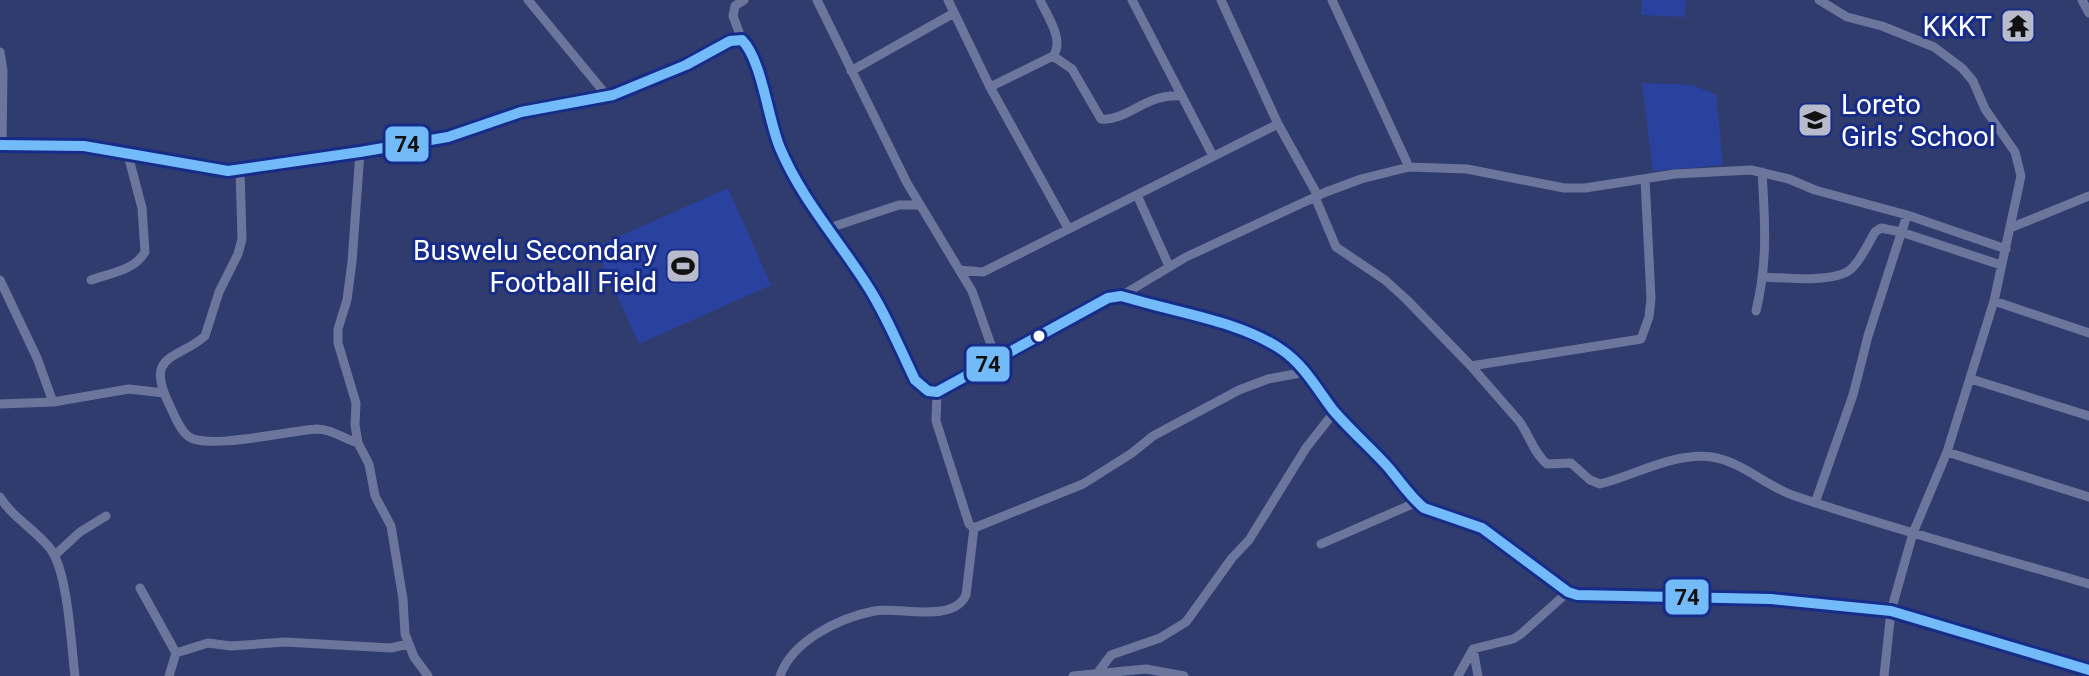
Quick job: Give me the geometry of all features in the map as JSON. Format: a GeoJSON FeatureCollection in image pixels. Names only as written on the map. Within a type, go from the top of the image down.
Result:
{"type":"FeatureCollection","features":[{"type":"Feature","properties":{"kind":"street"},"geometry":{"type":"LineString","coordinates":[[528,0],[608,97]]}},
{"type":"Feature","properties":{"kind":"street"},"geometry":{"type":"LineString","coordinates":[[817,0],[919,205],[972,291],[996,359]]}},
{"type":"Feature","properties":{"kind":"street"},"geometry":{"type":"LineString","coordinates":[[948,0],[990,87],[1068,228]]}},
{"type":"Feature","properties":{"kind":"street"},"geometry":{"type":"LineString","coordinates":[[990,87],[1053,56],[1057,51],[1057,39],[1040,0]]}},
{"type":"Feature","properties":{"kind":"street"},"geometry":{"type":"LineString","coordinates":[[1132,0],[1213,156]]}},
{"type":"Feature","properties":{"kind":"street"},"geometry":{"type":"LineString","coordinates":[[1221,0],[1278,124],[1316,196],[1336,247],[1385,280],[1430,322],[1528,432],[1541,459],[1547,464],[1571,463],[1590,480],[1600,484],[1678,460],[1713,457],[1760,477],[1790,495],[2089,584]]}},
{"type":"Feature","properties":{"kind":"street"},"geometry":{"type":"LineString","coordinates":[[1332,0],[1409,167]]}},
{"type":"Feature","properties":{"kind":"street"},"geometry":{"type":"LineString","coordinates":[[1819,0],[1847,17],[1882,26],[1934,47],[1968,74],[1985,109],[2007,138],[2020,165],[2021,176],[1994,301],[1947,452],[1913,533],[1891,611],[1884,676]]}},
{"type":"Feature","properties":{"kind":"street"},"geometry":{"type":"LineString","coordinates":[[2082,0],[2089,13]]}},
{"type":"Feature","properties":{"kind":"street"},"geometry":{"type":"LineString","coordinates":[[737,2],[733,16],[757,71],[779,146],[796,181],[826,229],[868,286],[915,380],[928,391],[937,392],[1108,298],[1121,296],[1169,266],[1316,196],[1361,179],[1409,167],[1467,169],[1564,188],[1732,170],[1762,172],[1907,215],[2006,249]]}},
{"type":"Feature","properties":{"kind":"street"},"geometry":{"type":"LineString","coordinates":[[851,71],[954,13]]}},
{"type":"Feature","properties":{"kind":"street"},"geometry":{"type":"LineString","coordinates":[[0,52],[3,71],[1,144],[84,146],[228,171],[448,137],[521,112],[608,97],[686,65],[730,41],[742,40]]}},
{"type":"Feature","properties":{"kind":"street"},"geometry":{"type":"LineString","coordinates":[[1053,56],[1072,69],[1096,114],[1105,121],[1157,97],[1181,96]]}},
{"type":"Feature","properties":{"kind":"street"},"geometry":{"type":"LineString","coordinates":[[959,270],[983,272],[1278,124]]}},
{"type":"Feature","properties":{"kind":"street"},"geometry":{"type":"LineString","coordinates":[[360,152],[350,283],[338,329],[338,343],[356,403],[358,443],[369,464],[375,496],[391,526],[408,644],[428,676]]}},
{"type":"Feature","properties":{"kind":"street"},"geometry":{"type":"LineString","coordinates":[[91,280],[128,268],[137,263],[145,252],[142,208],[128,155]]}},
{"type":"Feature","properties":{"kind":"street"},"geometry":{"type":"LineString","coordinates":[[240,169],[242,239],[238,254],[226,275],[205,336],[177,351],[163,364],[160,376],[164,393],[184,432],[199,441],[240,440],[321,429],[358,443]]}},
{"type":"Feature","properties":{"kind":"street"},"geometry":{"type":"LineString","coordinates":[[1756,311],[1764,277],[1766,239],[1762,172]]}},
{"type":"Feature","properties":{"kind":"street"},"geometry":{"type":"LineString","coordinates":[[1471,366],[1641,339],[1649,317],[1651,298],[1645,179]]}},
{"type":"Feature","properties":{"kind":"street"},"geometry":{"type":"LineString","coordinates":[[1137,195],[1169,266]]}},
{"type":"Feature","properties":{"kind":"street"},"geometry":{"type":"LineString","coordinates":[[2010,228],[2089,196]]}},
{"type":"Feature","properties":{"kind":"street"},"geometry":{"type":"LineString","coordinates":[[826,229],[899,205],[919,205]]}},
{"type":"Feature","properties":{"kind":"street"},"geometry":{"type":"LineString","coordinates":[[1815,503],[1853,395],[1868,336],[1907,215]]}},
{"type":"Feature","properties":{"kind":"street"},"geometry":{"type":"LineString","coordinates":[[1764,277],[1822,277],[1845,273],[1854,266],[1878,229],[1901,232],[2001,265]]}},
{"type":"Feature","properties":{"kind":"street"},"geometry":{"type":"LineString","coordinates":[[972,291],[983,272]]}},
{"type":"Feature","properties":{"kind":"street"},"geometry":{"type":"LineString","coordinates":[[0,280],[37,358],[53,402]]}},
{"type":"Feature","properties":{"kind":"street"},"geometry":{"type":"LineString","coordinates":[[1121,296],[1263,339],[1283,351],[1306,372],[1335,411],[1424,508],[1482,528],[1568,592],[1586,596],[1771,599],[1891,611],[2089,670]]}},
{"type":"Feature","properties":{"kind":"street"},"geometry":{"type":"LineString","coordinates":[[1994,301],[2089,333]]}},
{"type":"Feature","properties":{"kind":"street"},"geometry":{"type":"LineString","coordinates":[[974,528],[1083,484],[1124,460],[1153,436],[1239,390],[1268,379],[1306,372]]}},
{"type":"Feature","properties":{"kind":"street"},"geometry":{"type":"LineString","coordinates":[[1971,379],[2089,416]]}},
{"type":"Feature","properties":{"kind":"street"},"geometry":{"type":"LineString","coordinates":[[0,404],[53,402],[129,389],[164,393]]}},
{"type":"Feature","properties":{"kind":"street"},"geometry":{"type":"LineString","coordinates":[[937,392],[936,421],[969,524],[974,528]]}},
{"type":"Feature","properties":{"kind":"street"},"geometry":{"type":"LineString","coordinates":[[1099,671],[1111,655],[1160,638],[1186,622],[1232,558],[1249,540],[1306,448],[1335,411]]}},
{"type":"Feature","properties":{"kind":"street"},"geometry":{"type":"LineString","coordinates":[[1947,452],[2089,497]]}},
{"type":"Feature","properties":{"kind":"street"},"geometry":{"type":"LineString","coordinates":[[0,497],[15,518],[47,544],[55,555],[64,590],[75,676]]}},
{"type":"Feature","properties":{"kind":"street"},"geometry":{"type":"LineString","coordinates":[[1321,544],[1417,502]]}},
{"type":"Feature","properties":{"kind":"street"},"geometry":{"type":"LineString","coordinates":[[55,555],[80,532],[106,516]]}},
{"type":"Feature","properties":{"kind":"street"},"geometry":{"type":"LineString","coordinates":[[780,676],[788,660],[801,646],[819,633],[860,615],[895,610],[917,613],[962,603],[966,595],[974,528]]}},
{"type":"Feature","properties":{"kind":"street"},"geometry":{"type":"LineString","coordinates":[[140,588],[176,653],[169,676]]}},
{"type":"Feature","properties":{"kind":"street"},"geometry":{"type":"LineString","coordinates":[[1458,676],[1473,649],[1513,639],[1568,592]]}},
{"type":"Feature","properties":{"kind":"street"},"geometry":{"type":"LineString","coordinates":[[176,653],[208,643],[231,646],[285,642],[384,648],[408,644]]}},
{"type":"Feature","properties":{"kind":"street"},"geometry":{"type":"LineString","coordinates":[[1473,649],[1478,676]]}},
{"type":"Feature","properties":{"kind":"street"},"geometry":{"type":"LineString","coordinates":[[1073,676],[1099,671],[1146,669],[1181,675]]}},
{"type":"Feature","properties":{"kind":"shaded area"},"geometry":{"type":"Polygon","coordinates":[[[1642,0],[1686,0],[1685,17],[1641,15],[1642,0]]]}},
{"type":"Feature","properties":{"kind":"shaded area"},"geometry":{"type":"Polygon","coordinates":[[[1642,83],[1693,85],[1716,95],[1723,165],[1653,171],[1642,83]]]}},
{"type":"Feature","properties":{"kind":"shaded area","name":"Buswelu Secondary Football Field"},"geometry":{"type":"Polygon","coordinates":[[[728,188],[771,285],[639,344],[595,247],[728,188]]]}},
{"type":"Feature","properties":{"kind":"transit line","name":"74"},"geometry":{"type":"LineString","coordinates":[[0,145],[84,146],[228,171],[448,137],[521,112],[613,95],[686,65],[730,41],[742,40],[755,61],[776,136],[788,166],[808,201],[872,293],[915,380],[928,391],[937,392],[1108,298],[1121,296],[1229,325],[1282,350],[1304,370],[1346,425],[1424,508],[1482,528],[1568,592],[1577,595],[1771,599],[1891,611],[2089,670]]}},
{"type":"Feature","properties":{"kind":"place","name":"KKKT"},"geometry":{"type":"Point","coordinates":[2018,26]}},
{"type":"Feature","properties":{"kind":"place","name":"Loreto Girls’ School"},"geometry":{"type":"Point","coordinates":[1815,120]}},
{"type":"Feature","properties":{"kind":"place","name":"Buswelu Secondary Football Field"},"geometry":{"type":"Point","coordinates":[683,266]}}]}
